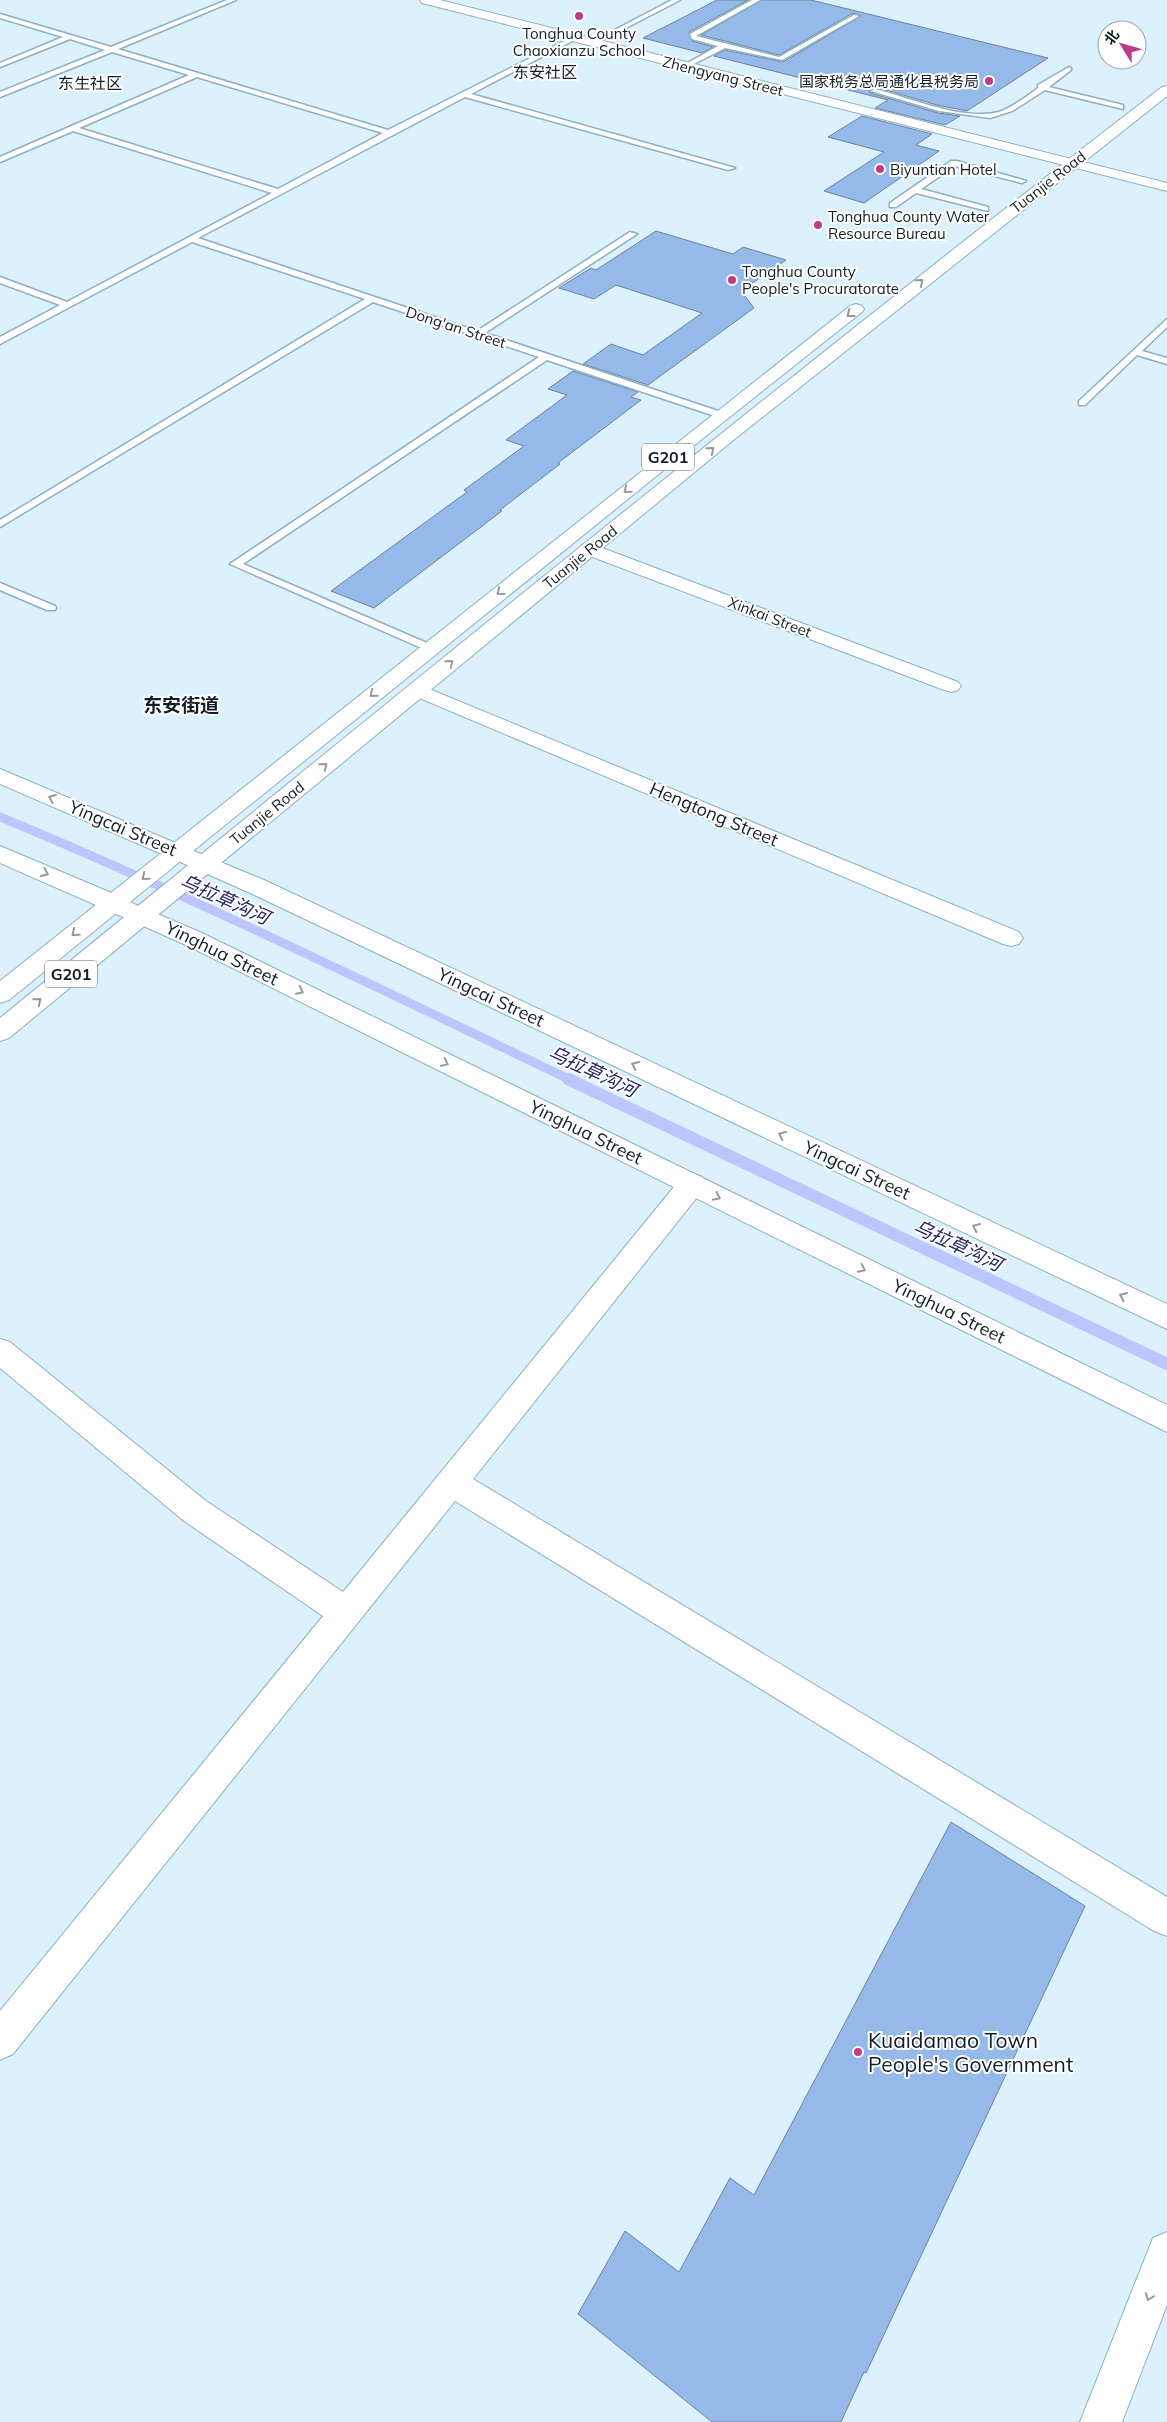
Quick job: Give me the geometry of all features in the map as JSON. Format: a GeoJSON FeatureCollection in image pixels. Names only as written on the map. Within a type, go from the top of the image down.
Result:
{"type":"FeatureCollection","features":[{"type":"Feature","properties":{"kind":"main road","name":"Zhengyang Street"},"geometry":{"type":"LineString","coordinates":[[426,0],[1167,187]]}},
{"type":"Feature","properties":{"kind":"main road","name":"Tuanjie Road"},"geometry":{"type":"LineString","coordinates":[[969,222],[1167,72]]}},
{"type":"Feature","properties":{"kind":"main road","name":"Tuanjie Road"},"geometry":{"type":"LineString","coordinates":[[0,1032],[745,422],[1167,90]]}},
{"type":"Feature","properties":{"kind":"main road","name":"Tuanjie Road"},"geometry":{"type":"LineString","coordinates":[[0,994],[721,415],[868,300]]}},
{"type":"Feature","properties":{"kind":"main road","name":"Xinkai Street"},"geometry":{"type":"LineString","coordinates":[[589,549],[951,686]]}},
{"type":"Feature","properties":{"kind":"main road","name":"Hengtong Street"},"geometry":{"type":"LineString","coordinates":[[417,690],[1011,938]]}},
{"type":"Feature","properties":{"kind":"main road","name":"Yingcai Street"},"geometry":{"type":"LineString","coordinates":[[0,776],[205,864],[1167,1317]]}},
{"type":"Feature","properties":{"kind":"main road","name":"Yinghua Street"},"geometry":{"type":"LineString","coordinates":[[0,854],[194,939],[1167,1420]]}},
{"type":"Feature","properties":{"kind":"main road"},"geometry":{"type":"LineString","coordinates":[[0,2041],[692,1184]]}},
{"type":"Feature","properties":{"kind":"main road"},"geometry":{"type":"LineString","coordinates":[[0,1351],[195,1511],[346,1613]]}},
{"type":"Feature","properties":{"kind":"main road"},"geometry":{"type":"LineString","coordinates":[[451,1482],[1167,1918]]}},
{"type":"Feature","properties":{"kind":"main road"},"geometry":{"type":"LineString","coordinates":[[1101,2422],[1167,2252]]}},
{"type":"Feature","properties":{"kind":"lane"},"geometry":{"type":"LineString","coordinates":[[0,95],[233,0]]}},
{"type":"Feature","properties":{"kind":"lane"},"geometry":{"type":"LineString","coordinates":[[593,43],[677,0]]}},
{"type":"Feature","properties":{"kind":"lane"},"geometry":{"type":"LineString","coordinates":[[757,0],[692,35],[694,38],[784,58],[856,16]]}},
{"type":"Feature","properties":{"kind":"lane"},"geometry":{"type":"LineString","coordinates":[[0,16],[389,133]]}},
{"type":"Feature","properties":{"kind":"lane"},"geometry":{"type":"LineString","coordinates":[[0,65],[70,38]]}},
{"type":"Feature","properties":{"kind":"lane"},"geometry":{"type":"LineString","coordinates":[[0,341],[389,133],[574,38]]}},
{"type":"Feature","properties":{"kind":"lane"},"geometry":{"type":"LineString","coordinates":[[686,66],[725,45]]}},
{"type":"Feature","properties":{"kind":"lane"},"geometry":{"type":"LineString","coordinates":[[875,91],[969,115],[988,116],[1003,113],[1068,69]]}},
{"type":"Feature","properties":{"kind":"lane"},"geometry":{"type":"LineString","coordinates":[[0,160],[196,75]]}},
{"type":"Feature","properties":{"kind":"lane"},"geometry":{"type":"LineString","coordinates":[[1041,87],[1120,106]]}},
{"type":"Feature","properties":{"kind":"lane"},"geometry":{"type":"LineString","coordinates":[[464,94],[731,168]]}},
{"type":"Feature","properties":{"kind":"lane"},"geometry":{"type":"LineString","coordinates":[[73,129],[278,192]]}},
{"type":"Feature","properties":{"kind":"lane"},"geometry":{"type":"LineString","coordinates":[[893,205],[954,163],[1022,181]]}},
{"type":"Feature","properties":{"kind":"lane"},"geometry":{"type":"LineString","coordinates":[[914,190],[985,209]]}},
{"type":"Feature","properties":{"kind":"lane"},"geometry":{"type":"LineString","coordinates":[[478,334],[632,234]]}},
{"type":"Feature","properties":{"kind":"lane","name":"Dong'an Street"},"geometry":{"type":"LineString","coordinates":[[192,239],[721,415]]}},
{"type":"Feature","properties":{"kind":"lane"},"geometry":{"type":"LineString","coordinates":[[0,280],[68,305]]}},
{"type":"Feature","properties":{"kind":"lane"},"geometry":{"type":"LineString","coordinates":[[0,524],[372,299]]}},
{"type":"Feature","properties":{"kind":"lane"},"geometry":{"type":"LineString","coordinates":[[1082,402],[1167,322]]}},
{"type":"Feature","properties":{"kind":"lane"},"geometry":{"type":"LineString","coordinates":[[1136,352],[1167,361]]}},
{"type":"Feature","properties":{"kind":"lane"},"geometry":{"type":"LineString","coordinates":[[430,648],[235,564],[546,356]]}},
{"type":"Feature","properties":{"kind":"lane"},"geometry":{"type":"LineString","coordinates":[[0,586],[51,608]]}},
{"type":"Feature","properties":{"kind":"building"},"geometry":{"type":"Polygon","coordinates":[[[717,0],[748,0],[689,32],[692,41],[713,47],[702,53],[643,38],[717,0]]]}},
{"type":"Feature","properties":{"kind":"building"},"geometry":{"type":"Polygon","coordinates":[[[762,0],[811,0],[1048,58],[967,111],[937,105],[876,87],[869,90],[870,93],[938,113],[960,116],[945,125],[875,108],[888,100],[714,56],[725,50],[783,62],[861,16],[853,13],[779,55],[701,35],[762,0]]]}},
{"type":"Feature","properties":{"kind":"building"},"geometry":{"type":"Polygon","coordinates":[[[862,116],[932,134],[916,145],[939,151],[864,203],[824,191],[884,152],[828,137],[862,116]]]}},
{"type":"Feature","properties":{"kind":"building"},"geometry":{"type":"Polygon","coordinates":[[[656,231],[733,254],[743,247],[786,260],[741,291],[754,308],[648,385],[583,364],[611,344],[643,355],[702,313],[616,285],[594,299],[559,288],[591,268],[596,270],[656,231]]]}},
{"type":"Feature","properties":{"kind":"building"},"geometry":{"type":"Polygon","coordinates":[[[573,371],[638,392],[631,397],[641,400],[558,463],[560,464],[500,510],[502,511],[374,608],[331,591],[467,492],[464,490],[524,446],[506,440],[567,395],[548,389],[573,371]]]}},
{"type":"Feature","properties":{"kind":"building"},"geometry":{"type":"Polygon","coordinates":[[[951,1822],[1085,1906],[866,2373],[864,2372],[841,2422],[712,2422],[578,2314],[625,2231],[679,2272],[730,2178],[754,2195],[951,1822]]]}},
{"type":"Feature","properties":{"kind":"waterway","name":"乌拉草沟河"},"geometry":{"type":"LineString","coordinates":[[0,817],[216,912],[571,1080]]}},
{"type":"Feature","properties":{"kind":"waterway","name":"乌拉草沟河"},"geometry":{"type":"LineString","coordinates":[[568,1079],[1167,1364]]}},
{"type":"Feature","properties":{"kind":"place","name":"Tonghua County Chaoxianzu School"},"geometry":{"type":"Point","coordinates":[579,16]}},
{"type":"Feature","properties":{"kind":"place","name":"国家税务总局通化县税务局"},"geometry":{"type":"Point","coordinates":[989,81]}},
{"type":"Feature","properties":{"kind":"place","name":"Biyuntian Hotel"},"geometry":{"type":"Point","coordinates":[880,169]}},
{"type":"Feature","properties":{"kind":"place","name":"Tonghua County Water Resource Bureau"},"geometry":{"type":"Point","coordinates":[818,225]}},
{"type":"Feature","properties":{"kind":"place","name":"Tonghua County People's Procuratorate"},"geometry":{"type":"Point","coordinates":[732,280]}},
{"type":"Feature","properties":{"kind":"place","name":"Kuaidamao Town People's Government"},"geometry":{"type":"Point","coordinates":[858,2052]}},
{"type":"Feature","properties":{"kind":"district","name":"东安社区"},"geometry":{"type":"Point","coordinates":[545,72]}},
{"type":"Feature","properties":{"kind":"district","name":"东生社区"},"geometry":{"type":"Point","coordinates":[90,83]}},
{"type":"Feature","properties":{"kind":"district","name":"东安街道"},"geometry":{"type":"Point","coordinates":[181,705]}}]}
